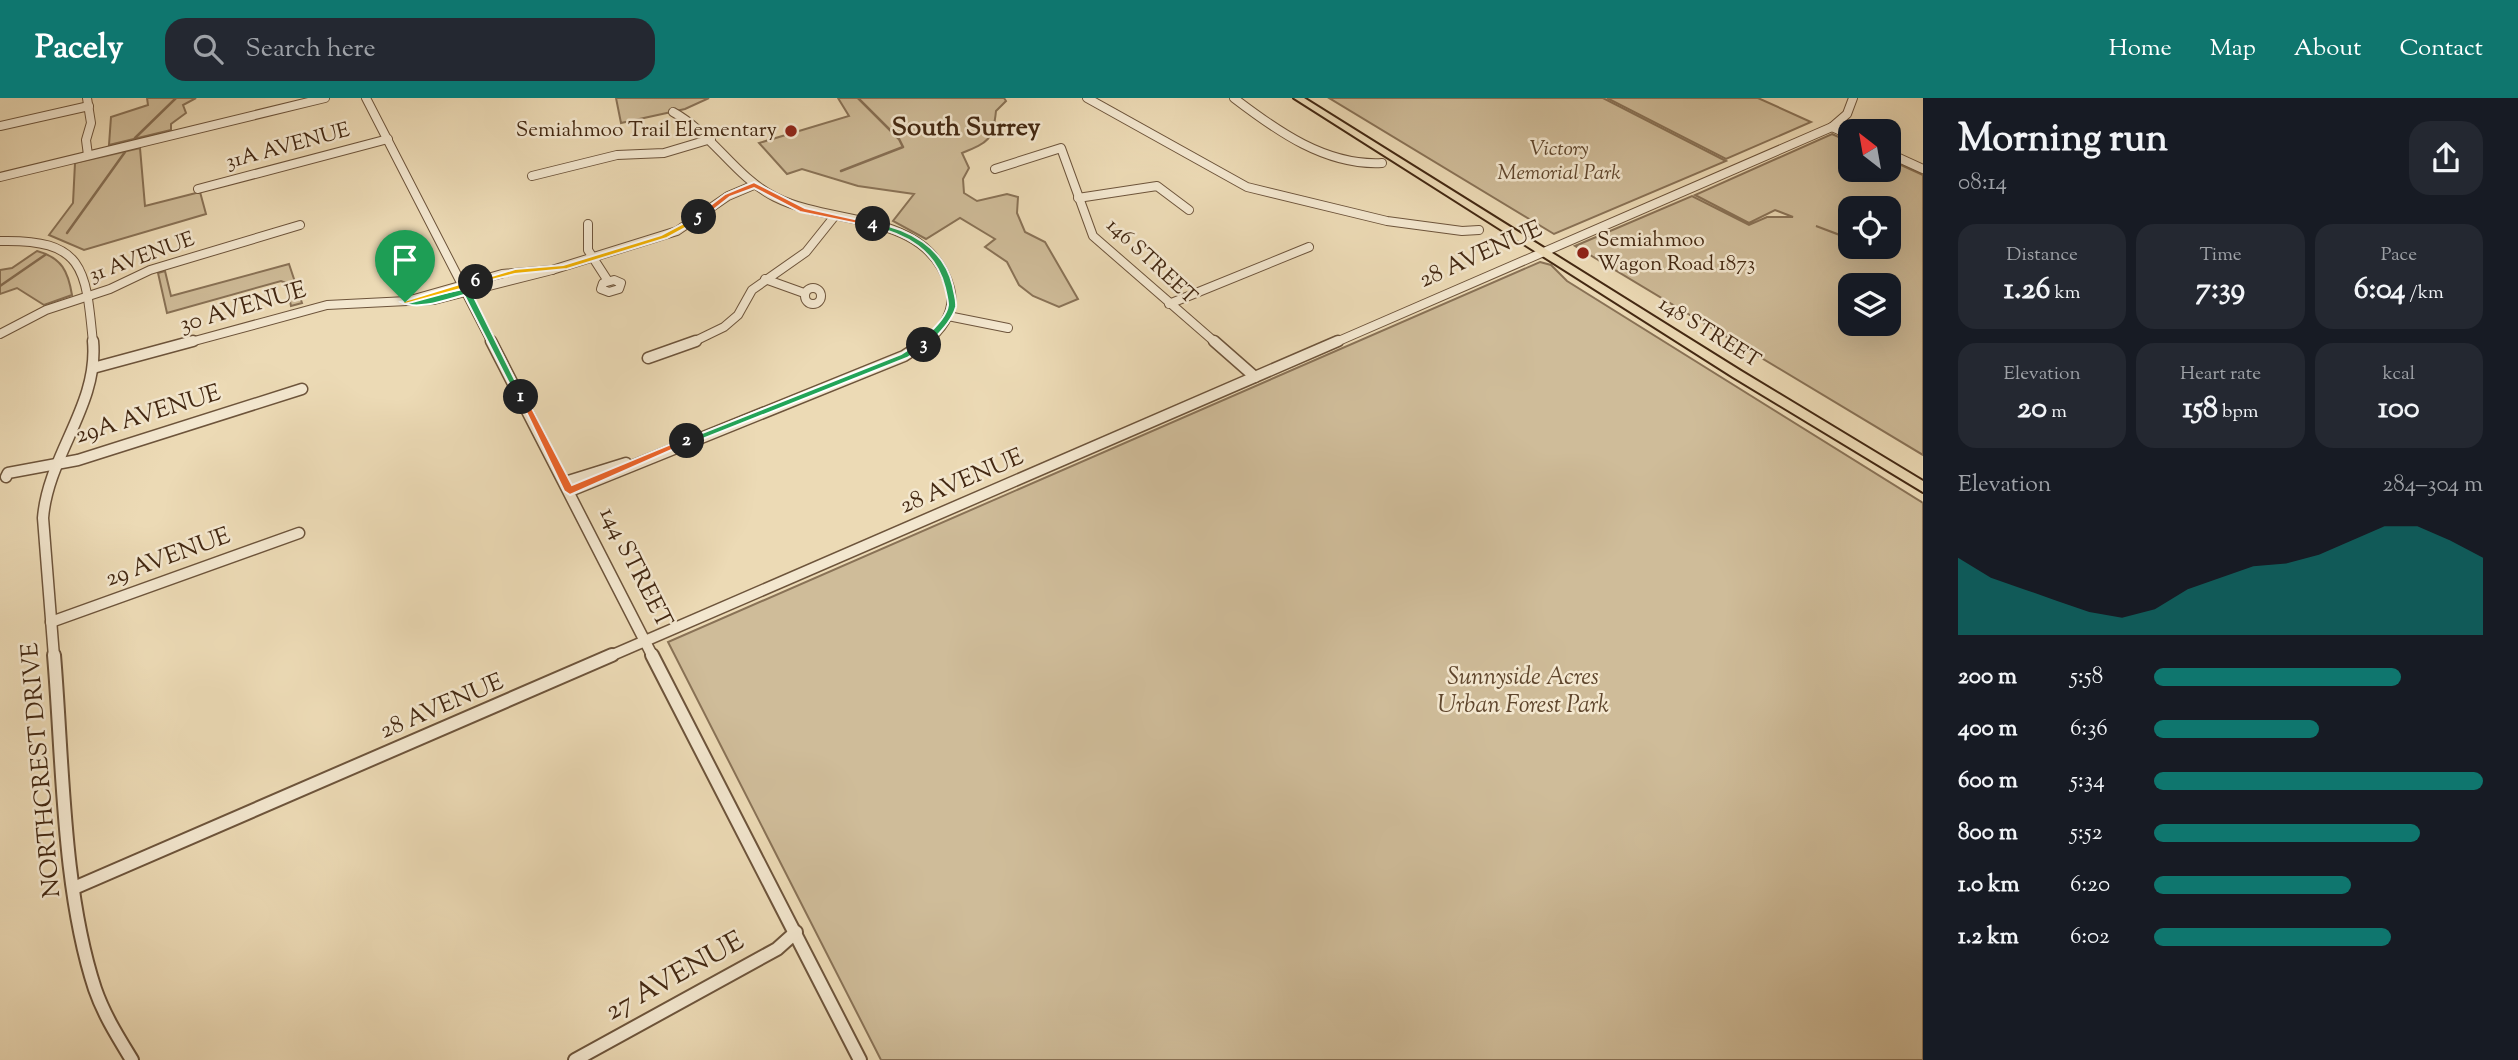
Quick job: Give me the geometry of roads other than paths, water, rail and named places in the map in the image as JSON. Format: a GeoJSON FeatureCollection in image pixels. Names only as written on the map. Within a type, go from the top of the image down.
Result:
{"type":"FeatureCollection","features":[{"type":"Feature","properties":{"kind":"main road","name":"148 STREET"},"geometry":{"type":"LineString","coordinates":[[1298,98],[1549,248],[1737,374],[1923,487]]}},
{"type":"Feature","properties":{"kind":"main road","name":"148 STREET"},"geometry":{"type":"LineString","coordinates":[[1309,98],[1923,480]]}},
{"type":"Feature","properties":{"kind":"street"},"geometry":{"type":"LineString","coordinates":[[0,177],[325,98]]}},
{"type":"Feature","properties":{"kind":"street","name":"144 STREET"},"geometry":{"type":"LineString","coordinates":[[366,98],[860,1060]]}},
{"type":"Feature","properties":{"kind":"street"},"geometry":{"type":"LineString","coordinates":[[1087,98],[1247,187],[1387,221],[1451,230],[1479,230]]}},
{"type":"Feature","properties":{"kind":"street"},"geometry":{"type":"LineString","coordinates":[[1234,98],[1310,149],[1368,165],[1382,163]]}},
{"type":"Feature","properties":{"kind":"street"},"geometry":{"type":"LineString","coordinates":[[1838,130],[1832,127],[1847,114],[1853,98]]}},
{"type":"Feature","properties":{"kind":"street"},"geometry":{"type":"LineString","coordinates":[[0,126],[88,102],[91,123],[86,140],[88,155]]}},
{"type":"Feature","properties":{"kind":"street"},"geometry":{"type":"LineString","coordinates":[[567,487],[615,474],[635,462],[904,356],[932,337],[948,316],[952,304],[951,285],[945,270],[924,244],[891,228],[803,210],[754,185],[693,122],[673,112]]}},
{"type":"Feature","properties":{"kind":"street","name":"28 AVENUE"},"geometry":{"type":"LineString","coordinates":[[74,888],[1832,127]]}},
{"type":"Feature","properties":{"kind":"street","name":"31A AVENUE"},"geometry":{"type":"LineString","coordinates":[[198,188],[388,139]]}},
{"type":"Feature","properties":{"kind":"street"},"geometry":{"type":"LineString","coordinates":[[532,176],[617,155],[664,153],[711,139]]}},
{"type":"Feature","properties":{"kind":"street","name":"146 STREET"},"geometry":{"type":"LineString","coordinates":[[995,169],[1061,148],[1093,236],[1255,377]]}},
{"type":"Feature","properties":{"kind":"street"},"geometry":{"type":"LineString","coordinates":[[1901,159],[1923,169]]}},
{"type":"Feature","properties":{"kind":"street","name":"30 AVENUE"},"geometry":{"type":"LineString","coordinates":[[93,368],[146,356],[314,307],[355,301],[434,300],[509,276],[552,270],[677,231],[727,196],[754,185]]}},
{"type":"Feature","properties":{"kind":"street"},"geometry":{"type":"LineString","coordinates":[[1078,198],[1157,186],[1189,210]]}},
{"type":"Feature","properties":{"kind":"street"},"geometry":{"type":"LineString","coordinates":[[648,358],[718,332],[738,315],[748,295],[765,279],[806,253],[834,217]]}},
{"type":"Feature","properties":{"kind":"street"},"geometry":{"type":"LineString","coordinates":[[588,224],[586,243],[608,281]]}},
{"type":"Feature","properties":{"kind":"street","name":"31 AVENUE"},"geometry":{"type":"LineString","coordinates":[[0,334],[46,310],[164,266],[300,225]]}},
{"type":"Feature","properties":{"kind":"street","name":"NORTHCREST DRIVE"},"geometry":{"type":"LineString","coordinates":[[0,241],[45,244],[68,253],[78,262],[86,297],[94,352],[93,368],[85,397],[57,464],[43,508],[74,888],[101,1009],[117,1041],[132,1060]]}},
{"type":"Feature","properties":{"kind":"street"},"geometry":{"type":"LineString","coordinates":[[1169,304],[1309,247]]}},
{"type":"Feature","properties":{"kind":"street"},"geometry":{"type":"LineString","coordinates":[[765,279],[804,293]]}},
{"type":"Feature","properties":{"kind":"street"},"geometry":{"type":"LineString","coordinates":[[948,316],[1008,328]]}},
{"type":"Feature","properties":{"kind":"street","name":"29A AVENUE"},"geometry":{"type":"LineString","coordinates":[[6,477],[8,473],[57,464],[302,388]]}},
{"type":"Feature","properties":{"kind":"street","name":"29 AVENUE"},"geometry":{"type":"LineString","coordinates":[[51,622],[299,533]]}},
{"type":"Feature","properties":{"kind":"street","name":"27 AVENUE"},"geometry":{"type":"LineString","coordinates":[[575,1060],[777,949],[796,932]]}},
{"type":"Feature","properties":{"kind":"waterway"},"geometry":{"type":"LineString","coordinates":[[135,138],[176,98]]}},
{"type":"Feature","properties":{"kind":"waterway"},"geometry":{"type":"LineString","coordinates":[[841,171],[903,147],[899,139],[858,98]]}},
{"type":"Feature","properties":{"kind":"waterway"},"geometry":{"type":"LineString","coordinates":[[67,233],[125,152]]}},
{"type":"Feature","properties":{"kind":"waterway"},"geometry":{"type":"LineString","coordinates":[[0,286],[45,255]]}},
{"type":"Feature","properties":{"kind":"place","name":"Semiahmoo Trail Elementary"},"geometry":{"type":"Point","coordinates":[791,131]}},
{"type":"Feature","properties":{"kind":"place","name":"Semiahmoo Wagon Road 1873"},"geometry":{"type":"Point","coordinates":[1583,253]}},
{"type":"Feature","properties":{"kind":"district","name":"South Surrey"},"geometry":{"type":"Point","coordinates":[966,128]}},
{"type":"Feature","properties":{"kind":"park label","name":"Victory Memorial Park"},"geometry":{"type":"Point","coordinates":[1559,162]}},
{"type":"Feature","properties":{"kind":"park label","name":"Sunnyside Acres Urban Forest Park"},"geometry":{"type":"Point","coordinates":[1523,692]}}]}
